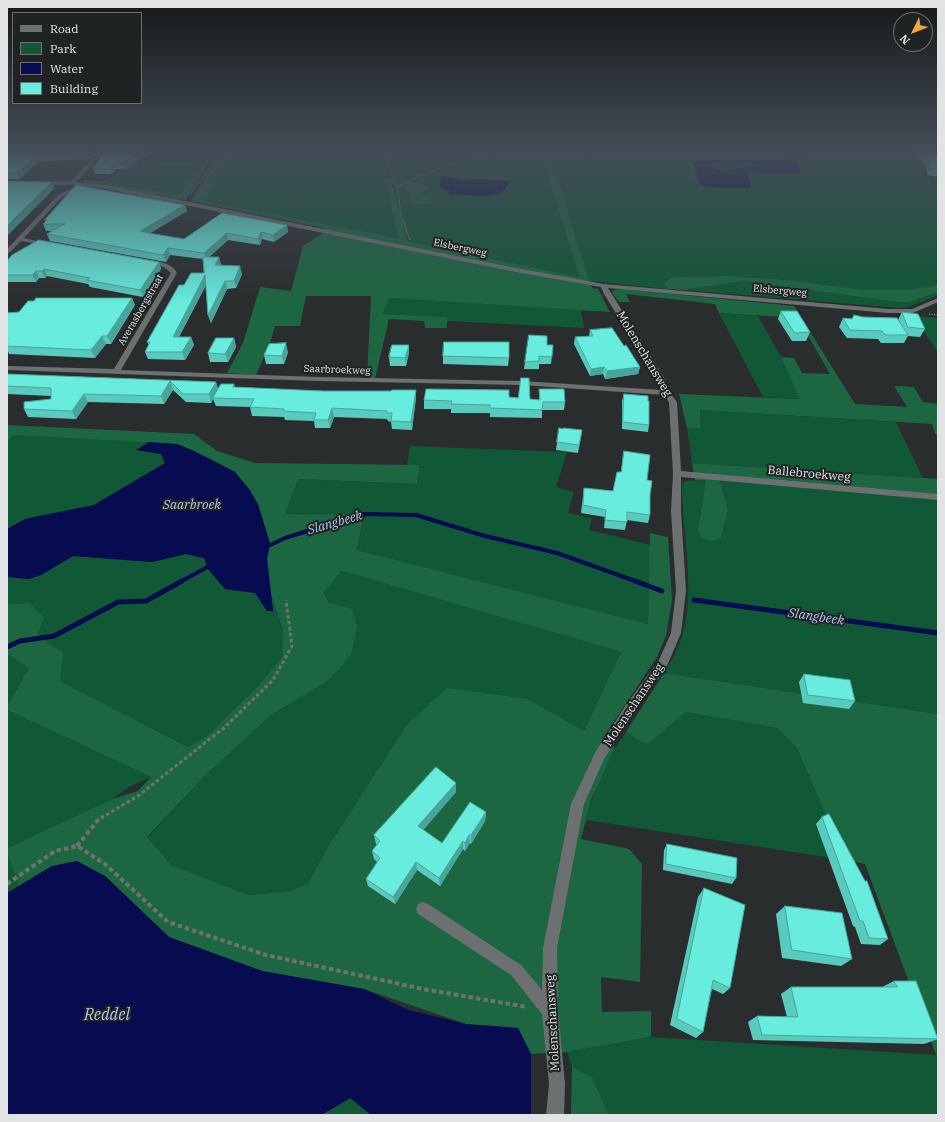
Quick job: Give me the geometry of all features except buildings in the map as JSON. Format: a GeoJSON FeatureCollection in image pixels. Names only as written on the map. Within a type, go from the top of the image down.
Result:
{"type":"FeatureCollection","features":[{"type":"Feature","properties":{"kind":"street"},"geometry":{"type":"LineString","coordinates":[[7,253],[56,200]]}},
{"type":"Feature","properties":{"kind":"street","name":"Elsbergweg"},"geometry":{"type":"LineString","coordinates":[[175,200],[516,270],[604,286],[888,311],[913,311],[938,300]]}},
{"type":"Feature","properties":{"kind":"street"},"geometry":{"type":"LineString","coordinates":[[19,240],[58,246]]}},
{"type":"Feature","properties":{"kind":"street","name":"Averasbergstraat"},"geometry":{"type":"LineString","coordinates":[[116,372],[174,273],[168,266],[144,262]]}},
{"type":"Feature","properties":{"kind":"street","name":"Molenschansweg"},"geometry":{"type":"LineString","coordinates":[[555,1115],[557,1084],[550,1011],[550,948],[578,804],[600,755],[630,709],[663,663],[676,633],[681,591],[676,511],[677,474],[673,402],[666,393],[661,379],[607,294],[604,286]]}},
{"type":"Feature","properties":{"kind":"street","name":"Saarbroekweg"},"geometry":{"type":"LineString","coordinates":[[7,368],[318,379],[522,383],[666,393]]}},
{"type":"Feature","properties":{"kind":"street","name":"Ballebroekweg"},"geometry":{"type":"LineString","coordinates":[[677,474],[938,497]]}},
{"type":"Feature","properties":{"kind":"street"},"geometry":{"type":"LineString","coordinates":[[423,909],[516,970],[550,1011]]}},
{"type":"Feature","properties":{"kind":"path"},"geometry":{"type":"LineString","coordinates":[[399,200],[401,215],[410,240],[413,242],[410,243]]}},
{"type":"Feature","properties":{"kind":"path"},"geometry":{"type":"LineString","coordinates":[[7,884],[55,851],[77,846],[98,820],[138,796],[225,727],[273,680],[292,646],[286,600]]}},
{"type":"Feature","properties":{"kind":"path"},"geometry":{"type":"LineString","coordinates":[[77,846],[105,864],[168,922],[266,955],[423,989],[550,1011]]}},
{"type":"Feature","properties":{"kind":"green space"},"geometry":{"type":"Polygon","coordinates":[[[204,200],[398,238],[390,200],[396,200],[407,241],[580,277],[556,200],[564,200],[592,288],[598,289],[610,312],[389,298],[383,314],[447,317],[447,328],[425,328],[424,321],[389,319],[375,379],[367,378],[371,296],[306,296],[300,326],[275,326],[270,343],[256,375],[227,373],[243,343],[260,287],[291,291],[303,246],[323,233],[325,228],[191,201],[204,200]]]}},
{"type":"Feature","properties":{"kind":"green space"},"geometry":{"type":"Polygon","coordinates":[[[390,200],[398,238],[204,201],[390,200]]]}},
{"type":"Feature","properties":{"kind":"green space"},"geometry":{"type":"Polygon","coordinates":[[[395,200],[556,200],[581,277],[407,241],[395,200]]]}},
{"type":"Feature","properties":{"kind":"green space"},"geometry":{"type":"Polygon","coordinates":[[[411,200],[431,200],[432,203],[415,205],[411,200]]]}},
{"type":"Feature","properties":{"kind":"green space"},"geometry":{"type":"Polygon","coordinates":[[[564,200],[938,200],[938,285],[909,290],[864,290],[789,280],[728,276],[672,277],[664,282],[667,289],[590,281],[564,200]]]}},
{"type":"Feature","properties":{"kind":"green space"},"geometry":{"type":"Polygon","coordinates":[[[728,276],[789,280],[864,290],[909,290],[938,285],[938,295],[936,293],[910,302],[897,302],[744,281],[684,290],[667,289],[664,282],[672,277],[728,276]]]}},
{"type":"Feature","properties":{"kind":"green space"},"geometry":{"type":"Polygon","coordinates":[[[744,281],[897,302],[910,302],[937,293],[938,295],[909,307],[900,308],[684,290],[744,281]]]}},
{"type":"Feature","properties":{"kind":"green space"},"geometry":{"type":"Polygon","coordinates":[[[621,289],[794,306],[855,404],[907,407],[894,386],[914,387],[923,402],[938,404],[938,436],[936,435],[932,424],[700,410],[701,429],[687,428],[679,394],[800,399],[781,357],[794,358],[802,373],[830,374],[798,318],[719,313],[715,304],[626,294],[630,302],[619,302],[612,293],[614,290],[621,289]]]}},
{"type":"Feature","properties":{"kind":"green space"},"geometry":{"type":"Polygon","coordinates":[[[389,298],[581,310],[584,328],[447,321],[447,317],[383,314],[389,298]]]}},
{"type":"Feature","properties":{"kind":"green space"},"geometry":{"type":"Polygon","coordinates":[[[719,313],[758,316],[781,357],[801,399],[763,397],[719,313]]]}},
{"type":"Feature","properties":{"kind":"green space"},"geometry":{"type":"Polygon","coordinates":[[[913,316],[938,318],[938,352],[913,316]]]}},
{"type":"Feature","properties":{"kind":"green space"},"geometry":{"type":"Polygon","coordinates":[[[700,410],[896,422],[923,478],[692,463],[687,428],[701,429],[700,410]]]}},
{"type":"Feature","properties":{"kind":"green space"},"geometry":{"type":"Polygon","coordinates":[[[7,425],[194,434],[217,451],[255,463],[420,465],[417,484],[298,479],[285,514],[364,515],[357,550],[648,624],[650,533],[668,537],[672,600],[666,636],[657,657],[603,738],[615,747],[591,800],[581,839],[629,849],[642,864],[640,982],[601,977],[602,1012],[651,1011],[651,1037],[567,1052],[531,1054],[518,1028],[466,1024],[364,989],[262,971],[169,937],[105,876],[52,866],[19,886],[7,853],[7,848],[112,799],[138,791],[151,777],[7,710],[7,706],[29,668],[7,654],[7,604],[29,603],[44,618],[38,633],[45,641],[64,653],[60,681],[188,747],[207,736],[259,685],[282,657],[283,630],[271,594],[267,559],[270,543],[235,472],[177,444],[13,435],[7,443],[7,425]],[[342,571],[324,592],[329,603],[352,609],[357,627],[352,653],[343,665],[326,682],[271,715],[208,773],[147,837],[171,865],[249,895],[290,891],[308,883],[329,845],[406,726],[447,688],[528,699],[584,731],[621,652],[342,571]]]}},
{"type":"Feature","properties":{"kind":"green space"},"geometry":{"type":"Polygon","coordinates":[[[13,435],[149,442],[137,450],[162,454],[165,463],[94,505],[25,519],[7,529],[7,443],[13,435]]]}},
{"type":"Feature","properties":{"kind":"green space"},"geometry":{"type":"Polygon","coordinates":[[[410,446],[567,452],[556,487],[574,492],[568,513],[592,518],[589,530],[651,545],[648,624],[357,550],[364,516],[285,514],[297,479],[417,484],[420,466],[407,465],[410,446]]]}},
{"type":"Feature","properties":{"kind":"green space"},"geometry":{"type":"Polygon","coordinates":[[[692,463],[938,479],[938,498],[719,478],[728,510],[721,538],[711,541],[702,538],[698,529],[706,480],[695,480],[692,463]]]}},
{"type":"Feature","properties":{"kind":"green space"},"geometry":{"type":"Polygon","coordinates":[[[719,478],[938,498],[938,714],[664,673],[674,656],[682,637],[687,608],[688,573],[682,485],[685,481],[706,480],[698,529],[721,538],[728,510],[719,478]]]}},
{"type":"Feature","properties":{"kind":"green space"},"geometry":{"type":"Polygon","coordinates":[[[186,554],[204,558],[208,569],[225,589],[255,593],[273,611],[271,594],[283,630],[282,657],[259,685],[207,736],[188,747],[60,681],[64,653],[45,641],[38,632],[29,603],[7,604],[7,577],[29,579],[41,575],[73,556],[152,562],[186,554]]]}},
{"type":"Feature","properties":{"kind":"green space"},"geometry":{"type":"Polygon","coordinates":[[[342,571],[621,652],[584,731],[528,699],[406,726],[329,845],[308,883],[290,891],[249,895],[171,865],[147,838],[208,773],[271,715],[326,682],[352,653],[357,627],[329,603],[324,591],[342,571]]]}},
{"type":"Feature","properties":{"kind":"green space"},"geometry":{"type":"Polygon","coordinates":[[[7,654],[29,668],[7,706],[7,654]]]}},
{"type":"Feature","properties":{"kind":"green space"},"geometry":{"type":"Polygon","coordinates":[[[664,673],[938,714],[938,1060],[865,864],[845,860],[797,748],[777,728],[686,712],[647,745],[626,732],[664,673]]]}},
{"type":"Feature","properties":{"kind":"green space"},"geometry":{"type":"Polygon","coordinates":[[[7,710],[151,777],[129,787],[112,799],[7,848],[7,710]]]}},
{"type":"Feature","properties":{"kind":"green space"},"geometry":{"type":"Polygon","coordinates":[[[686,712],[777,728],[797,748],[845,860],[586,820],[593,797],[607,763],[626,732],[647,745],[686,712]]]}},
{"type":"Feature","properties":{"kind":"green space"},"geometry":{"type":"Polygon","coordinates":[[[7,853],[19,886],[7,893],[7,853]]]}},
{"type":"Feature","properties":{"kind":"green space"},"geometry":{"type":"Polygon","coordinates":[[[651,1037],[936,1055],[938,1060],[938,1115],[609,1115],[592,1077],[572,1067],[567,1052],[651,1037]]]}},
{"type":"Feature","properties":{"kind":"green space"},"geometry":{"type":"Polygon","coordinates":[[[572,1067],[592,1077],[609,1115],[571,1115],[572,1067]]]}},
{"type":"Feature","properties":{"kind":"green space"},"geometry":{"type":"Polygon","coordinates":[[[351,1098],[371,1115],[321,1115],[351,1098]]]}},
{"type":"Feature","properties":{"kind":"water","name":"Saarbroek"},"geometry":{"type":"Polygon","coordinates":[[[149,442],[177,444],[194,451],[235,472],[249,489],[258,504],[270,543],[267,559],[273,611],[267,611],[255,593],[225,589],[208,569],[204,558],[186,554],[152,562],[73,556],[41,575],[29,579],[7,577],[7,529],[25,519],[94,505],[165,463],[161,454],[136,450],[149,442]]]}},
{"type":"Feature","properties":{"kind":"water","name":"Reddel"},"geometry":{"type":"Polygon","coordinates":[[[77,861],[105,876],[169,937],[262,971],[364,989],[408,1010],[466,1024],[518,1028],[531,1054],[531,1115],[371,1115],[350,1098],[321,1115],[7,1115],[7,893],[52,866],[77,861]]]}},
{"type":"Feature","properties":{"kind":"waterway","name":"Slangbeek"},"geometry":{"type":"LineString","coordinates":[[264,548],[285,538],[362,514],[416,515],[485,536],[557,553],[638,582]]}},
{"type":"Feature","properties":{"kind":"waterway","name":"Slangbeek"},"geometry":{"type":"LineString","coordinates":[[180,582],[211,565]]}},
{"type":"Feature","properties":{"kind":"waterway","name":"Slangbeek"},"geometry":{"type":"LineString","coordinates":[[7,647],[20,641],[54,636],[118,602],[146,601],[182,581]]}},
{"type":"Feature","properties":{"kind":"waterway","name":"Slangbeek"},"geometry":{"type":"LineString","coordinates":[[635,581],[662,591]]}},
{"type":"Feature","properties":{"kind":"waterway","name":"Slangbeek"},"geometry":{"type":"LineString","coordinates":[[694,600],[938,633]]}}]}
